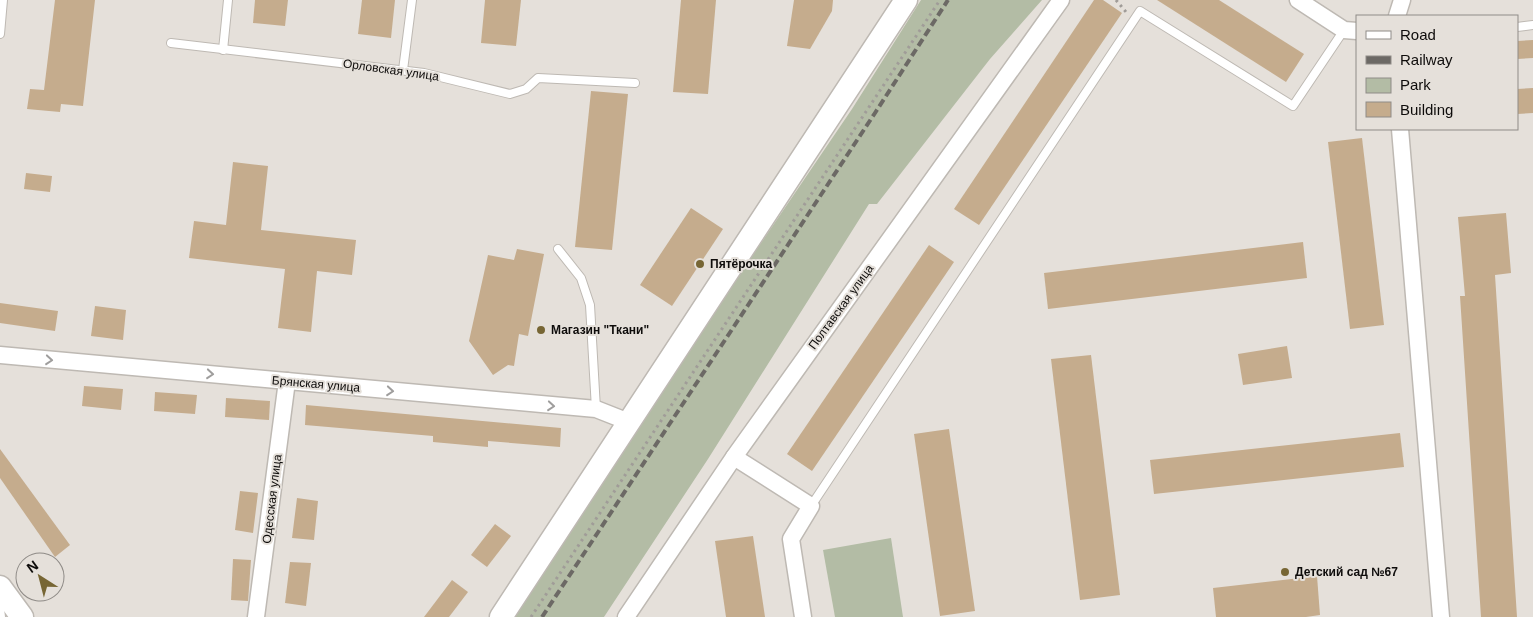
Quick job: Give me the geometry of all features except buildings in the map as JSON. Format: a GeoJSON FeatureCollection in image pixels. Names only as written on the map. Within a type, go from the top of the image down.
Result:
{"type":"FeatureCollection","features":[{"type":"Feature","properties":{"kind":"street"},"geometry":{"type":"LineString","coordinates":[[501,617],[906,0]]}},
{"type":"Feature","properties":{"kind":"street","name":"Полтавская улица"},"geometry":{"type":"LineString","coordinates":[[626,617],[734,457],[1060,0]]}},
{"type":"Feature","properties":{"kind":"street"},"geometry":{"type":"LineString","coordinates":[[1298,0],[1350,31]]}},
{"type":"Feature","properties":{"kind":"street"},"geometry":{"type":"LineString","coordinates":[[1397,15],[1402,0]]}},
{"type":"Feature","properties":{"kind":"street"},"geometry":{"type":"LineString","coordinates":[[1400,130],[1441,617]]}},
{"type":"Feature","properties":{"kind":"street","name":"Брянская улица"},"geometry":{"type":"LineString","coordinates":[[0,356],[596,410],[629,422]]}},
{"type":"Feature","properties":{"kind":"street","name":"Одесская улица"},"geometry":{"type":"LineString","coordinates":[[256,617],[287,381]]}},
{"type":"Feature","properties":{"kind":"street"},"geometry":{"type":"LineString","coordinates":[[734,457],[811,506],[791,539],[803,617]]}},
{"type":"Feature","properties":{"kind":"street"},"geometry":{"type":"LineString","coordinates":[[0,587],[22,617]]}},
{"type":"Feature","properties":{"kind":"lane"},"geometry":{"type":"LineString","coordinates":[[0,34],[3,0]]}},
{"type":"Feature","properties":{"kind":"lane"},"geometry":{"type":"LineString","coordinates":[[222,50],[228,0]]}},
{"type":"Feature","properties":{"kind":"lane"},"geometry":{"type":"LineString","coordinates":[[403,70],[412,0]]}},
{"type":"Feature","properties":{"kind":"lane"},"geometry":{"type":"LineString","coordinates":[[811,506],[1140,11],[1293,106],[1350,31]]}},
{"type":"Feature","properties":{"kind":"lane"},"geometry":{"type":"LineString","coordinates":[[1518,26],[1533,25]]}},
{"type":"Feature","properties":{"kind":"lane","name":"Орловская улица"},"geometry":{"type":"LineString","coordinates":[[171,43],[424,72],[510,94],[526,89],[538,78],[635,83]]}},
{"type":"Feature","properties":{"kind":"lane"},"geometry":{"type":"LineString","coordinates":[[558,249],[581,278],[590,305],[596,410]]}},
{"type":"Feature","properties":{"kind":"lane"},"geometry":{"type":"LineString","coordinates":[[0,609],[1,617]]}},
{"type":"Feature","properties":{"kind":"path"},"geometry":{"type":"LineString","coordinates":[[531,617],[940,0]]}},
{"type":"Feature","properties":{"kind":"path"},"geometry":{"type":"LineString","coordinates":[[1116,0],[1130,17]]}},
{"type":"Feature","properties":{"kind":"green space"},"geometry":{"type":"Polygon","coordinates":[[[921,0],[1042,0],[990,59],[877,204],[869,204],[708,459],[604,617],[512,617],[663,387],[852,109],[921,0]]]}},
{"type":"Feature","properties":{"kind":"green space"},"geometry":{"type":"Polygon","coordinates":[[[891,538],[903,617],[835,617],[823,550],[891,538]]]}},
{"type":"Feature","properties":{"kind":"railway"},"geometry":{"type":"LineString","coordinates":[[542,617],[948,0]]}},
{"type":"Feature","properties":{"kind":"place","name":"Пятёрочка"},"geometry":{"type":"Point","coordinates":[700,264]}},
{"type":"Feature","properties":{"kind":"place","name":"Магазин \"Ткани\""},"geometry":{"type":"Point","coordinates":[541,330]}},
{"type":"Feature","properties":{"kind":"place","name":"Детский сад №67"},"geometry":{"type":"Point","coordinates":[1285,572]}}]}
